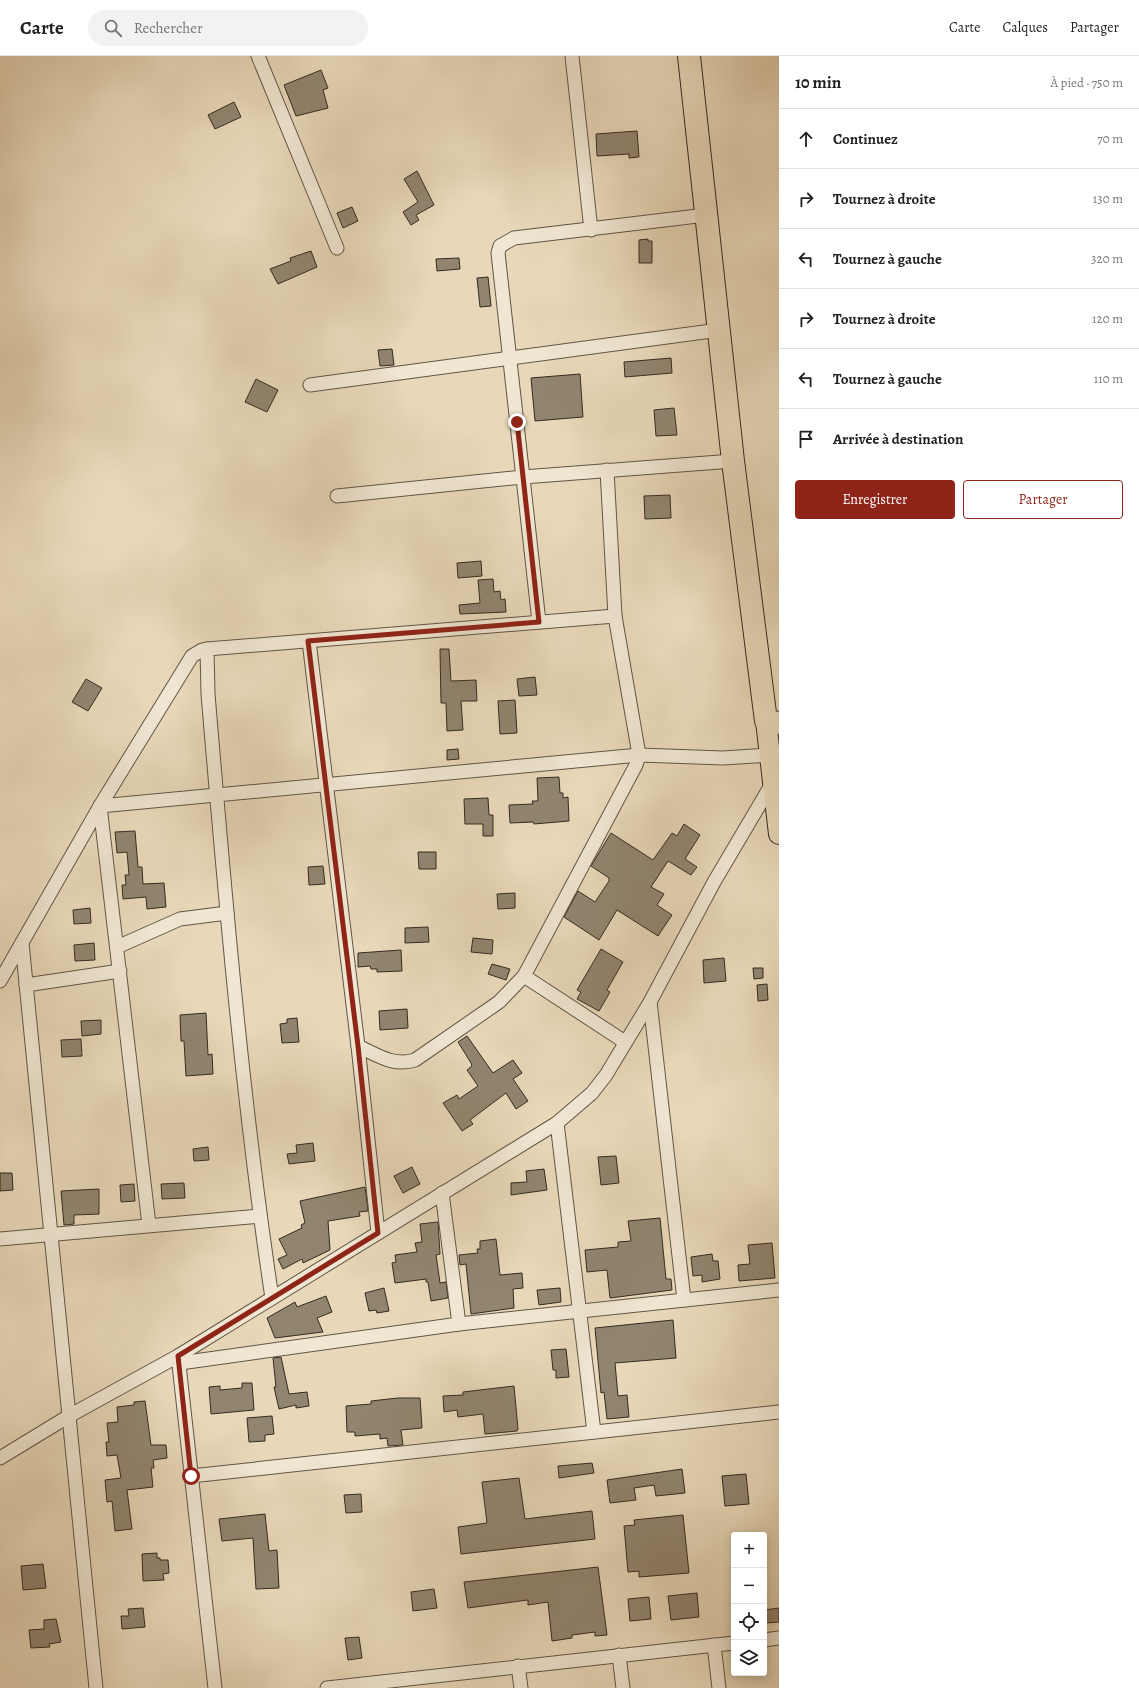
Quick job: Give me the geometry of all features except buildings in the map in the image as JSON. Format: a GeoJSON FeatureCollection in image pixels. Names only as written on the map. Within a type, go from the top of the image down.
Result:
{"type":"FeatureCollection","features":[{"type":"Feature","properties":{"kind":"highway"},"geometry":{"type":"LineString","coordinates":[[689,56],[733,461],[773,722]]}},
{"type":"Feature","properties":{"kind":"main road"},"geometry":{"type":"LineString","coordinates":[[773,722],[770,755],[779,834]]}},
{"type":"Feature","properties":{"kind":"street"},"geometry":{"type":"LineString","coordinates":[[258,56],[337,248]]}},
{"type":"Feature","properties":{"kind":"street"},"geometry":{"type":"LineString","coordinates":[[572,56],[591,230]]}},
{"type":"Feature","properties":{"kind":"street"},"geometry":{"type":"LineString","coordinates":[[539,622],[498,253],[500,246],[514,238],[591,230],[706,215]]}},
{"type":"Feature","properties":{"kind":"street"},"geometry":{"type":"LineString","coordinates":[[310,385],[719,330]]}},
{"type":"Feature","properties":{"kind":"street"},"geometry":{"type":"LineString","coordinates":[[337,496],[523,477],[733,461]]}},
{"type":"Feature","properties":{"kind":"street"},"geometry":{"type":"LineString","coordinates":[[358,1046],[395,1063],[403,1064],[415,1060],[499,1002],[524,976],[636,765],[639,754],[615,616],[607,470]]}},
{"type":"Feature","properties":{"kind":"street"},"geometry":{"type":"LineString","coordinates":[[0,981],[100,806],[192,656],[202,650],[615,616]]}},
{"type":"Feature","properties":{"kind":"street"},"geometry":{"type":"LineString","coordinates":[[308,641],[358,1046],[378,1233]]}},
{"type":"Feature","properties":{"kind":"street"},"geometry":{"type":"LineString","coordinates":[[207,649],[208,694],[235,998],[260,1216],[272,1298]]}},
{"type":"Feature","properties":{"kind":"street"},"geometry":{"type":"LineString","coordinates":[[100,806],[639,754],[723,758],[770,755]]}},
{"type":"Feature","properties":{"kind":"street"},"geometry":{"type":"LineString","coordinates":[[0,1458],[69,1416],[179,1359],[272,1298],[557,1124],[592,1093],[606,1076],[650,1002],[714,882],[773,782]]}},
{"type":"Feature","properties":{"kind":"street"},"geometry":{"type":"LineString","coordinates":[[100,806],[149,1225]]}},
{"type":"Feature","properties":{"kind":"street"},"geometry":{"type":"LineString","coordinates":[[117,947],[180,919],[227,914]]}},
{"type":"Feature","properties":{"kind":"street"},"geometry":{"type":"LineString","coordinates":[[22,944],[96,1688]]}},
{"type":"Feature","properties":{"kind":"street"},"geometry":{"type":"LineString","coordinates":[[26,985],[120,971]]}},
{"type":"Feature","properties":{"kind":"street"},"geometry":{"type":"LineString","coordinates":[[524,976],[625,1042]]}},
{"type":"Feature","properties":{"kind":"street"},"geometry":{"type":"LineString","coordinates":[[650,1002],[684,1300]]}},
{"type":"Feature","properties":{"kind":"street"},"geometry":{"type":"LineString","coordinates":[[557,1124],[594,1432]]}},
{"type":"Feature","properties":{"kind":"street"},"geometry":{"type":"LineString","coordinates":[[442,1193],[459,1324]]}},
{"type":"Feature","properties":{"kind":"street"},"geometry":{"type":"LineString","coordinates":[[0,1239],[260,1216]]}},
{"type":"Feature","properties":{"kind":"street"},"geometry":{"type":"LineString","coordinates":[[179,1359],[579,1310],[779,1290]]}},
{"type":"Feature","properties":{"kind":"street"},"geometry":{"type":"LineString","coordinates":[[179,1359],[215,1688]]}},
{"type":"Feature","properties":{"kind":"street"},"geometry":{"type":"LineString","coordinates":[[191,1476],[779,1412]]}},
{"type":"Feature","properties":{"kind":"street"},"geometry":{"type":"LineString","coordinates":[[767,1640],[779,1638]]}},
{"type":"Feature","properties":{"kind":"street"},"geometry":{"type":"LineString","coordinates":[[327,1688],[731,1643]]}},
{"type":"Feature","properties":{"kind":"street"},"geometry":{"type":"LineString","coordinates":[[714,1645],[719,1688]]}},
{"type":"Feature","properties":{"kind":"street"},"geometry":{"type":"LineString","coordinates":[[619,1655],[623,1688]]}},
{"type":"Feature","properties":{"kind":"street"},"geometry":{"type":"LineString","coordinates":[[518,1666],[521,1688]]}},
{"type":"Feature","properties":{"kind":"route"},"geometry":{"type":"LineString","coordinates":[[191,1476],[180,1363],[178,1356],[378,1233],[358,1046],[308,641],[539,622],[517,422]]}}]}
